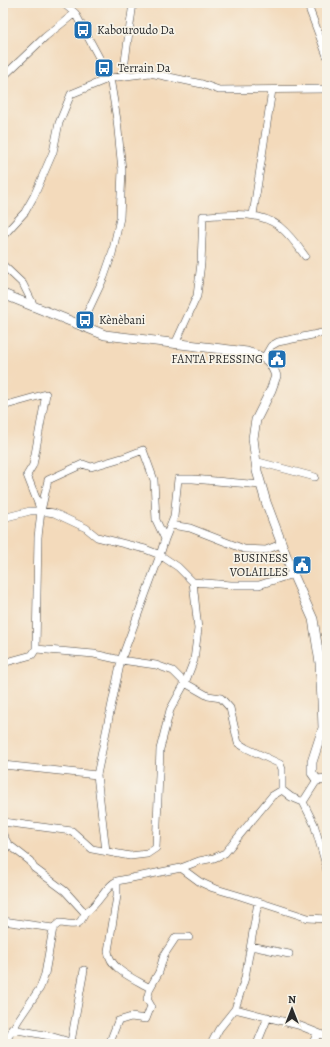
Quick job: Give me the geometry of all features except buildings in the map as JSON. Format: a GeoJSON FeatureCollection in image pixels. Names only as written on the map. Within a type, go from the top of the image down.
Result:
{"type":"FeatureCollection","features":[{"type":"Feature","properties":{"kind":"street"},"geometry":{"type":"LineString","coordinates":[[63,3],[75,13],[110,78],[117,120],[122,170],[120,218],[112,254],[104,277],[81,326]]}},
{"type":"Feature","properties":{"kind":"street"},"geometry":{"type":"LineString","coordinates":[[123,76],[133,3]]}},
{"type":"Feature","properties":{"kind":"street"},"geometry":{"type":"LineString","coordinates":[[307,3],[326,51]]}},
{"type":"Feature","properties":{"kind":"street"},"geometry":{"type":"LineString","coordinates":[[6,74],[45,37],[75,13]]}},
{"type":"Feature","properties":{"kind":"street"},"geometry":{"type":"LineString","coordinates":[[3,236],[25,212],[34,196],[53,152],[59,123],[71,94],[110,78],[150,73],[202,84],[219,90],[327,89]]}},
{"type":"Feature","properties":{"kind":"street"},"geometry":{"type":"LineString","coordinates":[[253,215],[272,90]]}},
{"type":"Feature","properties":{"kind":"street"},"geometry":{"type":"LineString","coordinates":[[175,344],[197,296],[201,263],[203,216],[253,215],[265,219],[278,225],[306,256]]}},
{"type":"Feature","properties":{"kind":"street"},"geometry":{"type":"LineString","coordinates":[[3,265],[23,284],[34,306]]}},
{"type":"Feature","properties":{"kind":"street"},"geometry":{"type":"LineString","coordinates":[[3,294],[81,326],[105,334],[247,352],[264,358],[272,364],[276,376],[271,390],[256,420],[252,438],[255,461],[261,485],[281,544],[313,619],[320,663],[323,728],[312,762],[312,773],[317,780]]}},
{"type":"Feature","properties":{"kind":"street"},"geometry":{"type":"LineString","coordinates":[[264,358],[271,346],[278,342],[327,332]]}},
{"type":"Feature","properties":{"kind":"street"},"geometry":{"type":"LineString","coordinates":[[3,406],[46,394],[33,465],[27,475],[41,511]]}},
{"type":"Feature","properties":{"kind":"street"},"geometry":{"type":"LineString","coordinates":[[3,663],[32,655],[36,649],[38,537],[41,511],[48,480],[83,464],[91,467],[143,450],[154,480],[156,520],[165,539]]}},
{"type":"Feature","properties":{"kind":"street"},"geometry":{"type":"LineString","coordinates":[[255,461],[315,477]]}},
{"type":"Feature","properties":{"kind":"street"},"geometry":{"type":"LineString","coordinates":[[106,851],[97,775],[121,660],[174,517],[178,479],[261,485]]}},
{"type":"Feature","properties":{"kind":"street"},"geometry":{"type":"LineString","coordinates":[[3,518],[30,511],[54,513],[86,528],[97,537],[145,549],[160,555],[178,567],[193,582],[198,629],[194,660],[185,683],[170,710],[160,749],[156,848],[147,854],[130,856],[92,848],[72,831],[3,822]]}},
{"type":"Feature","properties":{"kind":"street"},"geometry":{"type":"LineString","coordinates":[[171,524],[190,528],[244,549],[266,550],[281,544]]}},
{"type":"Feature","properties":{"kind":"street"},"geometry":{"type":"LineString","coordinates":[[193,582],[231,586],[259,586],[293,574]]}},
{"type":"Feature","properties":{"kind":"street"},"geometry":{"type":"LineString","coordinates":[[36,649],[94,654],[121,660],[156,664],[173,671],[185,683],[208,696],[221,698],[230,708],[238,743],[280,764],[282,769],[282,790]]}},
{"type":"Feature","properties":{"kind":"street"},"geometry":{"type":"LineString","coordinates":[[3,765],[97,775]]}},
{"type":"Feature","properties":{"kind":"street"},"geometry":{"type":"LineString","coordinates":[[317,780],[327,779]]}},
{"type":"Feature","properties":{"kind":"street"},"geometry":{"type":"LineString","coordinates":[[303,802],[317,780]]}},
{"type":"Feature","properties":{"kind":"street"},"geometry":{"type":"LineString","coordinates":[[282,790],[291,797],[303,802],[314,824],[327,872]]}},
{"type":"Feature","properties":{"kind":"street"},"geometry":{"type":"LineString","coordinates":[[4,1044],[12,1029],[40,988],[45,974],[53,928],[59,923],[77,925],[80,923],[85,913],[97,904],[111,884],[117,881],[181,868],[225,853],[272,796],[282,790]]}},
{"type":"Feature","properties":{"kind":"street"},"geometry":{"type":"LineString","coordinates":[[3,835],[8,844],[30,861],[34,868],[65,891],[85,913]]}},
{"type":"Feature","properties":{"kind":"street"},"geometry":{"type":"LineString","coordinates":[[181,868],[200,882],[213,888],[308,918],[327,919]]}},
{"type":"Feature","properties":{"kind":"street"},"geometry":{"type":"LineString","coordinates":[[117,881],[117,896],[108,951],[109,958],[112,963],[121,970],[150,988]]}},
{"type":"Feature","properties":{"kind":"street"},"geometry":{"type":"LineString","coordinates":[[212,1044],[219,1029],[235,1009],[245,978],[258,902]]}},
{"type":"Feature","properties":{"kind":"street"},"geometry":{"type":"LineString","coordinates":[[3,921],[53,928]]}},
{"type":"Feature","properties":{"kind":"street"},"geometry":{"type":"LineString","coordinates":[[109,1044],[118,1021],[131,1017],[146,1019],[151,1006],[147,999],[150,988],[159,972],[164,955],[176,937],[189,937]]}},
{"type":"Feature","properties":{"kind":"street"},"geometry":{"type":"LineString","coordinates":[[251,946],[289,954]]}},
{"type":"Feature","properties":{"kind":"street"},"geometry":{"type":"LineString","coordinates":[[12,1029],[50,1036],[74,1043],[84,970]]}},
{"type":"Feature","properties":{"kind":"street"},"geometry":{"type":"LineString","coordinates":[[235,1009],[298,1025],[327,1037]]}},
{"type":"Feature","properties":{"kind":"street"},"geometry":{"type":"LineString","coordinates":[[257,1044],[268,1018]]}},
{"type":"Feature","properties":{"kind":"street"},"geometry":{"type":"LineString","coordinates":[[312,1044],[318,1033]]}},
{"type":"Feature","properties":{"kind":"place","name":"Kabouroudo Da"},"geometry":{"type":"Point","coordinates":[83,30]}},
{"type":"Feature","properties":{"kind":"place","name":"Terrain Da"},"geometry":{"type":"Point","coordinates":[104,68]}},
{"type":"Feature","properties":{"kind":"place","name":"Kènèbani"},"geometry":{"type":"Point","coordinates":[85,320]}},
{"type":"Feature","properties":{"kind":"place","name":"FANTA PRESSING"},"geometry":{"type":"Point","coordinates":[277,359]}},
{"type":"Feature","properties":{"kind":"place","name":"BUSINESS VOLAILLES"},"geometry":{"type":"Point","coordinates":[302,565]}}]}
